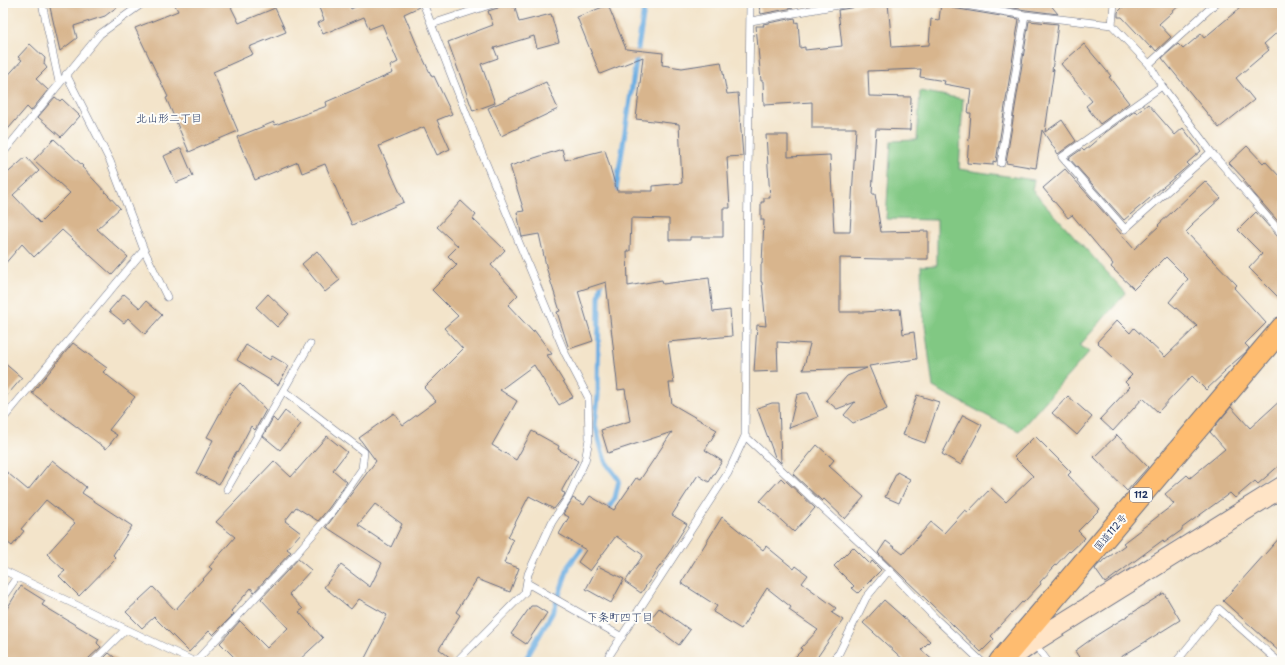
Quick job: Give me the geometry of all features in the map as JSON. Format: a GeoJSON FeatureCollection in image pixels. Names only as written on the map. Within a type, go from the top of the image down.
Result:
{"type":"FeatureCollection","features":[{"type":"Feature","properties":{"kind":"highway","name":"国道112号"},"geometry":{"type":"LineString","coordinates":[[1000,662],[1282,328]]}},
{"type":"Feature","properties":{"kind":"street"},"geometry":{"type":"LineString","coordinates":[[1005,662],[1033,642],[1282,487]]}},
{"type":"Feature","properties":{"kind":"lane"},"geometry":{"type":"LineString","coordinates":[[42,3],[59,82]]}},
{"type":"Feature","properties":{"kind":"lane"},"geometry":{"type":"LineString","coordinates":[[3,153],[59,82],[100,34],[144,3]]}},
{"type":"Feature","properties":{"kind":"lane"},"geometry":{"type":"LineString","coordinates":[[423,3],[478,144],[562,346],[588,397],[589,439],[585,461],[568,498],[552,522],[528,574],[525,592],[456,662]]}},
{"type":"Feature","properties":{"kind":"lane"},"geometry":{"type":"LineString","coordinates":[[432,24],[496,3]]}},
{"type":"Feature","properties":{"kind":"lane"},"geometry":{"type":"LineString","coordinates":[[605,662],[728,473],[745,436],[751,21],[750,3]]}},
{"type":"Feature","properties":{"kind":"lane"},"geometry":{"type":"LineString","coordinates":[[751,21],[849,3]]}},
{"type":"Feature","properties":{"kind":"lane"},"geometry":{"type":"LineString","coordinates":[[953,3],[973,4],[1025,15],[1112,25],[1149,64],[1162,86],[1211,152],[1282,234]]}},
{"type":"Feature","properties":{"kind":"lane"},"geometry":{"type":"LineString","coordinates":[[1112,25],[1114,3]]}},
{"type":"Feature","properties":{"kind":"lane"},"geometry":{"type":"LineString","coordinates":[[1149,64],[1216,3]]}},
{"type":"Feature","properties":{"kind":"lane"},"geometry":{"type":"LineString","coordinates":[[1002,163],[1025,15]]}},
{"type":"Feature","properties":{"kind":"lane"},"geometry":{"type":"LineString","coordinates":[[66,74],[110,161],[144,250],[167,297]]}},
{"type":"Feature","properties":{"kind":"lane"},"geometry":{"type":"LineString","coordinates":[[1162,86],[1062,157],[1125,229],[1211,152]]}},
{"type":"Feature","properties":{"kind":"lane"},"geometry":{"type":"LineString","coordinates":[[3,419],[144,250]]}},
{"type":"Feature","properties":{"kind":"lane"},"geometry":{"type":"LineString","coordinates":[[227,489],[310,344]]}},
{"type":"Feature","properties":{"kind":"lane"},"geometry":{"type":"LineString","coordinates":[[3,570],[195,662],[298,553],[333,511],[362,469],[364,452],[284,391]]}},
{"type":"Feature","properties":{"kind":"lane"},"geometry":{"type":"LineString","coordinates":[[745,436],[889,570],[936,619],[982,662]]}},
{"type":"Feature","properties":{"kind":"lane"},"geometry":{"type":"LineString","coordinates":[[831,662],[839,653],[866,598],[889,570]]}},
{"type":"Feature","properties":{"kind":"lane"},"geometry":{"type":"LineString","coordinates":[[3,597],[17,577]]}},
{"type":"Feature","properties":{"kind":"lane"},"geometry":{"type":"LineString","coordinates":[[527,584],[622,637]]}},
{"type":"Feature","properties":{"kind":"lane"},"geometry":{"type":"LineString","coordinates":[[1176,662],[1219,609],[1279,662]]}},
{"type":"Feature","properties":{"kind":"lane"},"geometry":{"type":"LineString","coordinates":[[93,662],[126,629]]}},
{"type":"Feature","properties":{"kind":"lane"},"geometry":{"type":"LineString","coordinates":[[1033,642],[1048,662]]}},
{"type":"Feature","properties":{"kind":"green space"},"geometry":{"type":"Polygon","coordinates":[[[920,91],[963,99],[959,169],[1034,180],[1032,190],[1126,293],[1080,345],[1089,352],[1019,431],[933,387],[922,303],[921,266],[937,265],[937,220],[886,219],[891,141],[917,140],[920,91]]]}},
{"type":"Feature","properties":{"kind":"building"},"geometry":{"type":"Polygon","coordinates":[[[49,3],[122,3],[105,16],[74,26],[77,38],[60,51],[49,3]]]}},
{"type":"Feature","properties":{"kind":"building"},"geometry":{"type":"Polygon","coordinates":[[[174,3],[229,3],[239,23],[275,8],[286,32],[249,47],[253,54],[213,72],[238,131],[189,152],[166,98],[168,97],[135,28],[178,11],[174,3]]]}},
{"type":"Feature","properties":{"kind":"building"},"geometry":{"type":"Polygon","coordinates":[[[317,3],[349,3],[351,9],[359,5],[358,3],[418,3],[419,7],[404,14],[432,77],[434,76],[452,114],[437,120],[450,149],[437,155],[424,127],[379,146],[404,202],[352,225],[325,164],[302,173],[298,162],[255,180],[237,137],[274,122],[275,125],[327,106],[326,102],[393,73],[390,66],[398,62],[382,24],[369,29],[364,17],[323,34],[318,23],[324,20],[317,3]]]}},
{"type":"Feature","properties":{"kind":"building"},"geometry":{"type":"Polygon","coordinates":[[[501,3],[511,3],[512,7],[515,7],[519,22],[551,14],[559,42],[537,48],[534,36],[494,48],[498,58],[481,64],[495,103],[473,111],[448,42],[493,25],[488,11],[498,8],[501,3]]]}},
{"type":"Feature","properties":{"kind":"building"},"geometry":{"type":"Polygon","coordinates":[[[758,3],[791,3],[793,8],[761,14],[758,3]]]}},
{"type":"Feature","properties":{"kind":"building"},"geometry":{"type":"Polygon","coordinates":[[[888,3],[892,47],[929,45],[931,19],[939,20],[941,3],[948,3],[952,8],[1019,19],[996,162],[993,161],[993,165],[967,163],[971,113],[968,113],[971,89],[944,84],[945,81],[920,77],[921,69],[868,71],[869,96],[911,97],[910,130],[876,129],[872,194],[875,194],[881,232],[928,231],[928,259],[840,258],[840,312],[865,312],[900,309],[903,334],[914,332],[917,359],[869,366],[887,409],[853,423],[844,415],[855,402],[837,409],[826,400],[847,376],[867,368],[803,370],[810,344],[777,342],[778,371],[754,372],[757,325],[766,326],[761,282],[764,220],[761,220],[761,202],[764,202],[764,198],[770,198],[766,135],[788,135],[788,157],[830,155],[834,232],[850,232],[856,128],[812,128],[812,102],[764,105],[763,81],[761,81],[756,26],[764,26],[763,24],[795,18],[796,23],[798,22],[800,48],[805,47],[805,50],[842,46],[838,10],[857,6],[888,3]]]}},
{"type":"Feature","properties":{"kind":"building"},"geometry":{"type":"Polygon","coordinates":[[[983,3],[1049,3],[1058,14],[1026,10],[983,3]]]}},
{"type":"Feature","properties":{"kind":"building"},"geometry":{"type":"Polygon","coordinates":[[[1127,3],[1182,3],[1159,24],[1171,37],[1156,51],[1152,46],[1151,48],[1122,17],[1118,17],[1118,12],[1127,3]]]}},
{"type":"Feature","properties":{"kind":"building"},"geometry":{"type":"Polygon","coordinates":[[[1246,3],[1282,3],[1282,28],[1264,44],[1269,50],[1236,78],[1254,100],[1219,128],[1162,58],[1178,44],[1183,49],[1201,34],[1204,38],[1246,3]]]}},
{"type":"Feature","properties":{"kind":"building"},"geometry":{"type":"Polygon","coordinates":[[[608,5],[626,49],[663,53],[662,65],[682,68],[721,62],[727,94],[738,93],[743,156],[727,157],[730,208],[723,208],[723,237],[690,237],[690,240],[669,240],[669,219],[631,218],[630,251],[627,251],[628,286],[662,280],[663,284],[709,278],[713,312],[730,310],[732,336],[668,342],[674,383],[669,383],[672,404],[717,430],[705,450],[722,461],[709,482],[698,475],[672,515],[687,524],[641,593],[625,582],[643,555],[616,536],[590,571],[578,562],[586,550],[559,534],[569,517],[563,514],[573,498],[584,505],[590,496],[614,510],[636,478],[640,480],[672,432],[608,453],[601,430],[630,421],[625,389],[618,390],[606,282],[578,291],[593,341],[569,349],[557,312],[560,311],[547,270],[539,234],[522,237],[517,212],[524,211],[510,166],[562,149],[565,160],[605,150],[617,191],[653,191],[653,186],[682,183],[679,124],[636,119],[643,57],[600,74],[577,17],[608,5]]]}},
{"type":"Feature","properties":{"kind":"building"},"geometry":{"type":"Polygon","coordinates":[[[1029,21],[1058,24],[1052,71],[1054,69],[1045,132],[1062,120],[1076,141],[1058,154],[1042,130],[1036,168],[1006,163],[1029,21]]]}},
{"type":"Feature","properties":{"kind":"building"},"geometry":{"type":"Polygon","coordinates":[[[30,44],[45,58],[44,64],[47,68],[36,79],[48,90],[31,111],[27,107],[3,135],[3,81],[22,60],[18,57],[30,44]]]}},
{"type":"Feature","properties":{"kind":"building"},"geometry":{"type":"Polygon","coordinates":[[[1084,44],[1111,76],[1109,77],[1129,103],[1100,124],[1086,106],[1092,101],[1061,64],[1084,44]]]}},
{"type":"Feature","properties":{"kind":"building"},"geometry":{"type":"Polygon","coordinates":[[[546,82],[558,109],[501,136],[488,108],[546,82]]]}},
{"type":"Feature","properties":{"kind":"building"},"geometry":{"type":"Polygon","coordinates":[[[55,97],[60,101],[62,99],[80,116],[61,137],[38,117],[55,97]]]}},
{"type":"Feature","properties":{"kind":"building"},"geometry":{"type":"Polygon","coordinates":[[[1148,104],[1175,135],[1183,128],[1201,151],[1187,163],[1189,165],[1124,220],[1069,158],[1082,149],[1084,151],[1106,132],[1135,111],[1137,113],[1148,104]]]}},
{"type":"Feature","properties":{"kind":"building"},"geometry":{"type":"Polygon","coordinates":[[[54,139],[83,166],[82,167],[120,208],[97,229],[128,257],[112,275],[62,230],[34,257],[22,244],[3,266],[3,177],[26,157],[39,171],[13,195],[40,223],[70,193],[34,160],[54,139]]]}},
{"type":"Feature","properties":{"kind":"building"},"geometry":{"type":"Polygon","coordinates":[[[1247,146],[1263,163],[1265,161],[1282,179],[1282,226],[1243,181],[1245,180],[1229,163],[1247,146]]]}},
{"type":"Feature","properties":{"kind":"building"},"geometry":{"type":"Polygon","coordinates":[[[181,148],[193,176],[176,183],[164,156],[181,148]]]}},
{"type":"Feature","properties":{"kind":"building"},"geometry":{"type":"Polygon","coordinates":[[[1065,169],[1116,226],[1115,227],[1134,249],[1205,181],[1221,198],[1192,224],[1193,225],[1186,232],[1237,285],[1234,288],[1266,323],[1245,344],[1249,348],[1246,352],[1224,371],[1225,372],[1206,390],[1192,376],[1158,412],[1143,398],[1113,431],[1100,419],[1130,387],[1125,382],[1132,375],[1097,342],[1117,320],[1130,333],[1134,328],[1165,357],[1197,326],[1169,302],[1188,279],[1166,257],[1134,289],[1111,267],[1113,264],[1072,215],[1068,218],[1043,188],[1065,169]]]}},
{"type":"Feature","properties":{"kind":"building"},"geometry":{"type":"Polygon","coordinates":[[[461,201],[476,215],[473,219],[505,250],[491,265],[518,295],[508,305],[533,332],[534,330],[552,354],[547,355],[573,397],[559,405],[534,365],[500,390],[517,401],[492,445],[516,460],[532,431],[559,446],[558,449],[578,461],[562,490],[562,492],[565,493],[564,496],[554,509],[529,496],[508,537],[513,540],[504,563],[519,568],[510,592],[477,579],[456,612],[460,615],[439,649],[452,659],[451,662],[363,662],[387,615],[359,599],[351,609],[324,587],[341,565],[370,587],[382,563],[326,527],[376,461],[359,438],[394,413],[403,425],[436,401],[424,388],[463,349],[444,328],[458,316],[432,290],[457,265],[448,256],[458,246],[437,227],[461,201]],[[375,504],[358,525],[391,547],[402,524],[375,504]]]}},
{"type":"Feature","properties":{"kind":"building"},"geometry":{"type":"Polygon","coordinates":[[[1256,212],[1278,237],[1282,239],[1282,301],[1249,268],[1262,254],[1238,230],[1256,212]]]}},
{"type":"Feature","properties":{"kind":"building"},"geometry":{"type":"Polygon","coordinates":[[[317,251],[340,280],[325,292],[302,264],[317,251]]]}},
{"type":"Feature","properties":{"kind":"building"},"geometry":{"type":"Polygon","coordinates":[[[124,294],[140,308],[146,301],[162,315],[145,334],[128,318],[124,323],[109,311],[124,294]]]}},
{"type":"Feature","properties":{"kind":"building"},"geometry":{"type":"Polygon","coordinates":[[[268,294],[289,314],[277,327],[256,307],[268,294]]]}},
{"type":"Feature","properties":{"kind":"building"},"geometry":{"type":"Polygon","coordinates":[[[73,343],[107,368],[103,372],[135,397],[109,430],[117,435],[106,449],[32,393],[73,343]]]}},
{"type":"Feature","properties":{"kind":"building"},"geometry":{"type":"Polygon","coordinates":[[[246,345],[270,360],[272,356],[289,366],[278,385],[237,360],[246,345]]]}},
{"type":"Feature","properties":{"kind":"building"},"geometry":{"type":"Polygon","coordinates":[[[3,362],[22,378],[3,400],[3,362]]]}},
{"type":"Feature","properties":{"kind":"building"},"geometry":{"type":"Polygon","coordinates":[[[240,383],[266,410],[255,430],[251,426],[219,484],[196,473],[213,440],[207,437],[231,393],[240,383]]]}},
{"type":"Feature","properties":{"kind":"building"},"geometry":{"type":"Polygon","coordinates":[[[808,393],[818,417],[789,428],[797,395],[808,393]]]}},
{"type":"Feature","properties":{"kind":"building"},"geometry":{"type":"Polygon","coordinates":[[[917,395],[939,402],[925,443],[903,435],[917,395]]]}},
{"type":"Feature","properties":{"kind":"building"},"geometry":{"type":"Polygon","coordinates":[[[1068,396],[1092,417],[1077,435],[1052,413],[1068,396]]]}},
{"type":"Feature","properties":{"kind":"building"},"geometry":{"type":"Polygon","coordinates":[[[1282,399],[1282,463],[1258,484],[1255,481],[1235,498],[1230,493],[1164,543],[1163,540],[1105,583],[1095,569],[1098,565],[1125,545],[1123,543],[1174,504],[1165,494],[1187,475],[1190,478],[1225,449],[1210,432],[1231,407],[1250,428],[1282,399]]]}},
{"type":"Feature","properties":{"kind":"building"},"geometry":{"type":"Polygon","coordinates":[[[772,403],[779,403],[781,463],[775,457],[757,408],[772,403]]]}},
{"type":"Feature","properties":{"kind":"building"},"geometry":{"type":"Polygon","coordinates":[[[285,411],[301,424],[280,450],[263,436],[273,418],[277,422],[285,411]]]}},
{"type":"Feature","properties":{"kind":"building"},"geometry":{"type":"Polygon","coordinates":[[[963,415],[982,425],[961,465],[942,454],[963,415]]]}},
{"type":"Feature","properties":{"kind":"building"},"geometry":{"type":"Polygon","coordinates":[[[1117,435],[1148,467],[1127,491],[1094,457],[1117,435]]]}},
{"type":"Feature","properties":{"kind":"building"},"geometry":{"type":"Polygon","coordinates":[[[327,436],[347,452],[333,470],[347,482],[318,521],[296,507],[285,521],[301,533],[287,549],[291,552],[254,592],[251,588],[231,611],[234,614],[213,635],[209,631],[189,652],[154,617],[142,628],[126,612],[153,587],[175,610],[212,569],[209,567],[235,537],[216,522],[274,461],[291,477],[327,436]]]}},
{"type":"Feature","properties":{"kind":"building"},"geometry":{"type":"Polygon","coordinates":[[[1035,436],[1071,472],[1068,475],[1100,509],[1078,531],[1085,538],[1070,552],[1069,551],[1040,582],[1041,584],[1023,603],[1022,602],[991,636],[994,639],[981,652],[878,553],[886,541],[903,554],[931,522],[944,533],[965,510],[968,512],[991,488],[1006,502],[1033,476],[1014,457],[1035,436]]]}},
{"type":"Feature","properties":{"kind":"building"},"geometry":{"type":"Polygon","coordinates":[[[817,445],[834,460],[829,466],[864,497],[845,519],[824,499],[822,501],[793,474],[817,445]]]}},
{"type":"Feature","properties":{"kind":"building"},"geometry":{"type":"Polygon","coordinates":[[[52,460],[86,487],[82,493],[132,526],[113,555],[116,558],[79,596],[59,576],[65,571],[47,554],[75,523],[46,500],[21,529],[24,531],[12,546],[3,539],[3,469],[28,490],[52,460]]]}},
{"type":"Feature","properties":{"kind":"building"},"geometry":{"type":"Polygon","coordinates":[[[897,472],[910,479],[899,503],[885,497],[897,472]]]}},
{"type":"Feature","properties":{"kind":"building"},"geometry":{"type":"Polygon","coordinates":[[[781,478],[815,508],[794,532],[760,501],[781,478]]]}},
{"type":"Feature","properties":{"kind":"building"},"geometry":{"type":"Polygon","coordinates":[[[722,517],[763,550],[766,546],[794,569],[796,566],[808,575],[802,583],[836,608],[832,613],[843,620],[814,662],[790,662],[818,630],[789,610],[791,607],[767,588],[741,629],[713,612],[717,606],[681,583],[722,517]]]}},
{"type":"Feature","properties":{"kind":"building"},"geometry":{"type":"Polygon","coordinates":[[[1282,535],[1282,654],[1223,601],[1282,535]]]}},
{"type":"Feature","properties":{"kind":"building"},"geometry":{"type":"Polygon","coordinates":[[[853,547],[870,564],[872,561],[881,570],[858,593],[852,588],[854,586],[834,566],[853,547]]]}},
{"type":"Feature","properties":{"kind":"building"},"geometry":{"type":"Polygon","coordinates":[[[298,559],[311,570],[289,594],[303,609],[299,612],[323,638],[297,662],[239,662],[220,643],[240,621],[267,648],[288,628],[261,599],[298,559]]]}},
{"type":"Feature","properties":{"kind":"building"},"geometry":{"type":"Polygon","coordinates":[[[598,566],[624,579],[611,603],[586,589],[598,566]]]}},
{"type":"Feature","properties":{"kind":"building"},"geometry":{"type":"Polygon","coordinates":[[[21,586],[45,601],[42,605],[99,639],[97,643],[101,647],[89,658],[88,662],[3,662],[3,615],[21,586]]]}},
{"type":"Feature","properties":{"kind":"building"},"geometry":{"type":"Polygon","coordinates":[[[1164,593],[1180,620],[1113,662],[1082,662],[1075,651],[1097,635],[1164,593]]]}},
{"type":"Feature","properties":{"kind":"building"},"geometry":{"type":"Polygon","coordinates":[[[884,600],[930,641],[921,650],[935,662],[906,662],[863,623],[884,600]]]}},
{"type":"Feature","properties":{"kind":"building"},"geometry":{"type":"Polygon","coordinates":[[[531,606],[536,606],[547,613],[526,644],[511,634],[531,606]]]}},
{"type":"Feature","properties":{"kind":"building"},"geometry":{"type":"Polygon","coordinates":[[[659,608],[690,630],[679,645],[648,622],[659,608]]]}},
{"type":"Feature","properties":{"kind":"building"},"geometry":{"type":"Polygon","coordinates":[[[109,653],[120,662],[100,662],[109,653]]]}},
{"type":"Feature","properties":{"kind":"waterway"},"geometry":{"type":"LineString","coordinates":[[615,196],[645,3]]}},
{"type":"Feature","properties":{"kind":"waterway"},"geometry":{"type":"LineString","coordinates":[[602,277],[599,297],[598,396],[595,425],[605,461],[619,480],[615,498],[606,512]]}},
{"type":"Feature","properties":{"kind":"waterway"},"geometry":{"type":"LineString","coordinates":[[524,662],[554,610],[569,565],[586,543]]}},
{"type":"Feature","properties":{"kind":"district","name":"北山形二丁目"},"geometry":{"type":"Point","coordinates":[169,118]}},
{"type":"Feature","properties":{"kind":"district","name":"下条町四丁目"},"geometry":{"type":"Point","coordinates":[620,617]}}]}
